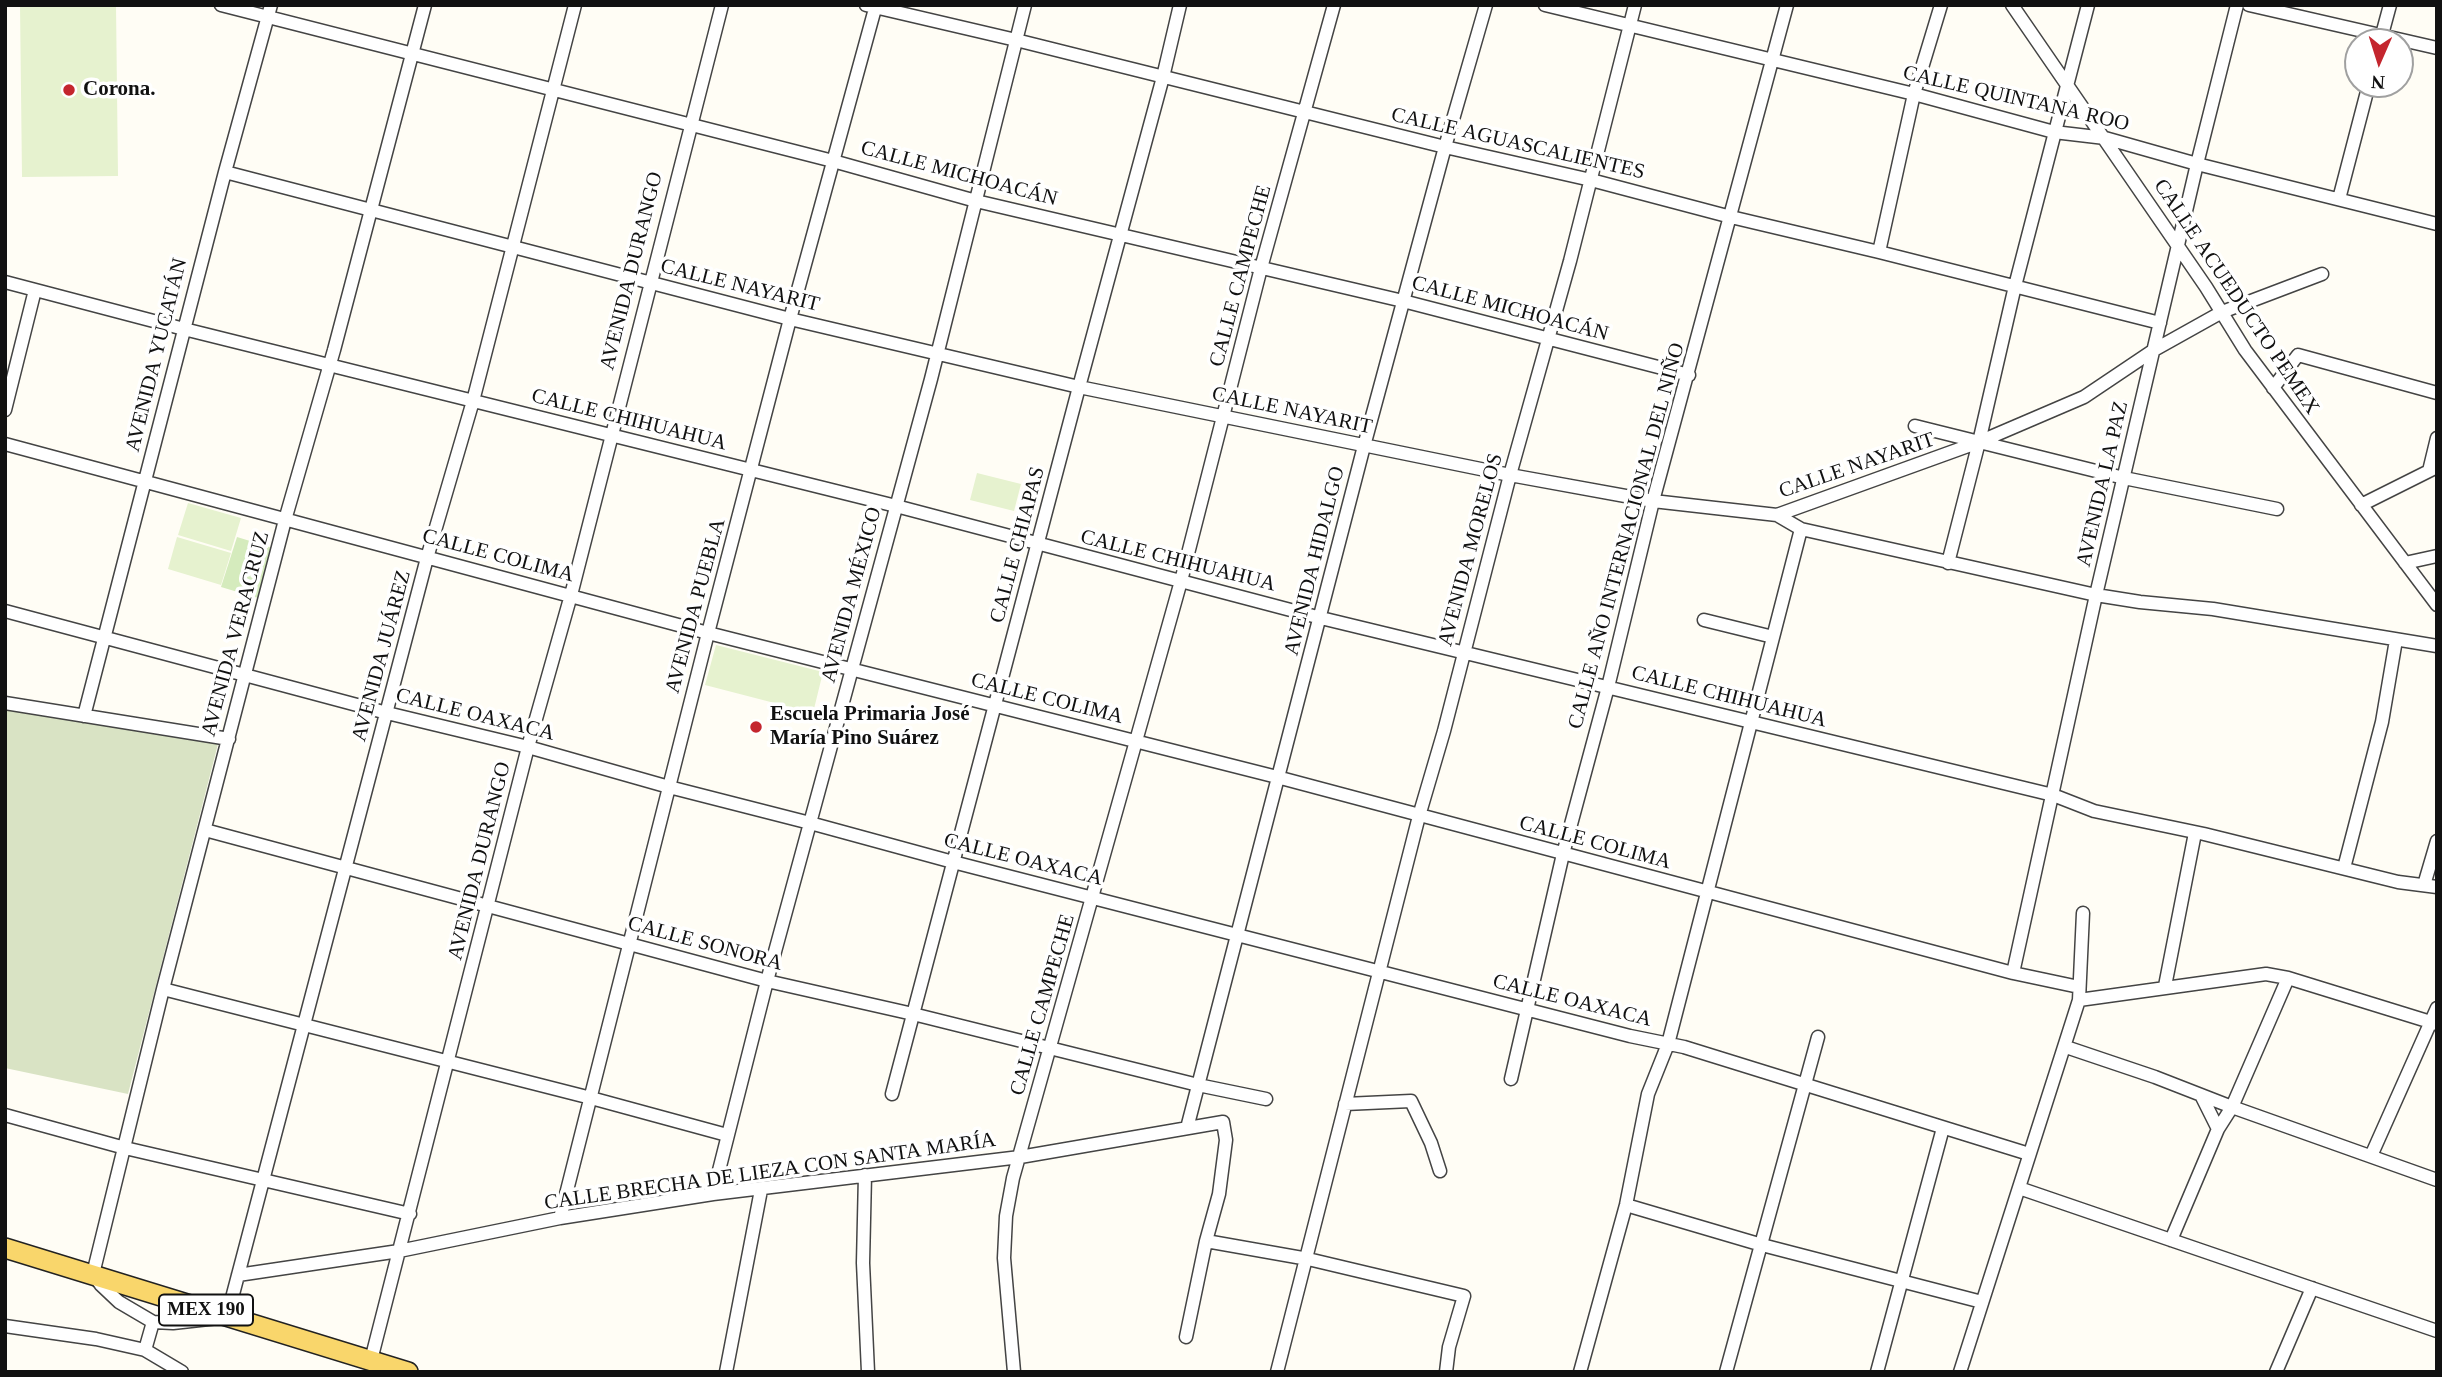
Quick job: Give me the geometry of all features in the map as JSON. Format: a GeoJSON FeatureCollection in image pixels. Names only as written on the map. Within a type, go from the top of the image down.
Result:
{"type":"FeatureCollection","features":[{"type":"Feature","properties":{"kind":"main road","name":"MEX 190"},"geometry":{"type":"LineString","coordinates":[[5,1248],[408,1372]]}},
{"type":"Feature","properties":{"kind":"street","name":"CALLE MICHOACÁN"},"geometry":{"type":"LineString","coordinates":[[221,5],[269,11],[412,53],[833,161],[976,201],[1403,301],[1689,375]]}},
{"type":"Feature","properties":{"kind":"street","name":"AVENIDA VERACRUZ"},"geometry":{"type":"LineString","coordinates":[[93,1275],[163,989],[285,520],[330,365],[425,5]]}},
{"type":"Feature","properties":{"kind":"street","name":"AVENIDA JUÁREZ"},"geometry":{"type":"LineString","coordinates":[[228,1317],[427,558],[473,401],[575,5]]}},
{"type":"Feature","properties":{"kind":"street","name":"AVENIDA DURANGO"},"geometry":{"type":"LineString","coordinates":[[371,1360],[722,5]]}},
{"type":"Feature","properties":{"kind":"street","name":"AVENIDA MÉXICO"},"geometry":{"type":"LineString","coordinates":[[713,1195],[767,981],[931,379],[1025,5]]}},
{"type":"Feature","properties":{"kind":"street","name":"CALLE CHIAPAS"},"geometry":{"type":"LineString","coordinates":[[892,1094],[1180,5]]}},
{"type":"Feature","properties":{"kind":"street","name":"CALLE CAMPECHE"},"geometry":{"type":"LineString","coordinates":[[1014,1372],[1004,1258],[1006,1216],[1013,1178],[1181,581],[1261,268],[1334,5]]}},
{"type":"Feature","properties":{"kind":"street","name":"AVENIDA HIDALGO"},"geometry":{"type":"LineString","coordinates":[[1187,1128],[1364,446],[1486,5]]}},
{"type":"Feature","properties":{"kind":"street","name":"CALLE QUINTANA ROO"},"geometry":{"type":"LineString","coordinates":[[1545,5],[1914,94],[2054,131],[2105,138],[2437,224]]}},
{"type":"Feature","properties":{"kind":"street","name":"AVENIDA MORELOS"},"geometry":{"type":"LineString","coordinates":[[1277,1372],[1419,816],[1549,340],[1635,5]]}},
{"type":"Feature","properties":{"kind":"street","name":"CALLE AÑO INTERNACIONAL DEL NIÑO"},"geometry":{"type":"LineString","coordinates":[[1511,1079],[1563,854],[1608,687],[1653,501],[1787,5]]}},
{"type":"Feature","properties":{"kind":"street"},"geometry":{"type":"LineString","coordinates":[[1879,252],[1914,94],[1941,5]]}},
{"type":"Feature","properties":{"kind":"street","name":"CALLE ACUEDUCTO PEMEX"},"geometry":{"type":"LineString","coordinates":[[2012,5],[2105,138],[2245,350],[2437,605]]}},
{"type":"Feature","properties":{"kind":"street"},"geometry":{"type":"LineString","coordinates":[[1948,563],[2015,286],[2088,5]]}},
{"type":"Feature","properties":{"kind":"street","name":"AVENIDA LA PAZ"},"geometry":{"type":"LineString","coordinates":[[2013,973],[2096,595],[2237,5]]}},
{"type":"Feature","properties":{"kind":"street"},"geometry":{"type":"LineString","coordinates":[[2249,5],[2344,29]]}},
{"type":"Feature","properties":{"kind":"street"},"geometry":{"type":"LineString","coordinates":[[2384,28],[2390,5]]}},
{"type":"Feature","properties":{"kind":"street","name":"CALLE AGUASCALIENTES"},"geometry":{"type":"LineString","coordinates":[[872,6],[1445,147],[1591,180],[2160,323]]}},
{"type":"Feature","properties":{"kind":"street","name":"AVENIDA PUEBLA"},"geometry":{"type":"LineString","coordinates":[[561,1218],[668,788],[872,6]]}},
{"type":"Feature","properties":{"kind":"street","name":"AVENIDA YUCATÁN"},"geometry":{"type":"LineString","coordinates":[[84,716],[269,11]]}},
{"type":"Feature","properties":{"kind":"street"},"geometry":{"type":"LineString","coordinates":[[2414,44],[2437,48]]}},
{"type":"Feature","properties":{"kind":"street"},"geometry":{"type":"LineString","coordinates":[[2339,199],[2365,98]]}},
{"type":"Feature","properties":{"kind":"street","name":"CALLE NAYARIT"},"geometry":{"type":"LineString","coordinates":[[225,172],[790,319],[1079,387],[1510,475],[1653,501],[1777,515],[1801,529],[2096,595],[2213,609],[2437,646]]}},
{"type":"Feature","properties":{"kind":"street","name":"CALLE NAYARIT"},"geometry":{"type":"LineString","coordinates":[[1777,515],[1979,442],[2084,397],[2154,349],[2222,312],[2322,274]]}},
{"type":"Feature","properties":{"kind":"street","name":"CALLE CHIHUAHUA"},"geometry":{"type":"LineString","coordinates":[[5,282],[896,506],[1321,618],[2053,795],[2094,811],[2398,882],[2431,886]]}},
{"type":"Feature","properties":{"kind":"street"},"geometry":{"type":"LineString","coordinates":[[5,411],[34,290]]}},
{"type":"Feature","properties":{"kind":"street"},"geometry":{"type":"LineString","coordinates":[[2273,388],[2298,355],[2437,393]]}},
{"type":"Feature","properties":{"kind":"street"},"geometry":{"type":"LineString","coordinates":[[1915,426],[2124,478],[2277,509]]}},
{"type":"Feature","properties":{"kind":"street"},"geometry":{"type":"LineString","coordinates":[[2361,505],[2433,469],[2437,438]]}},
{"type":"Feature","properties":{"kind":"street","name":"CALLE COLIMA"},"geometry":{"type":"LineString","coordinates":[[5,444],[708,633],[1277,777],[2013,973],[2079,993]]}},
{"type":"Feature","properties":{"kind":"street"},"geometry":{"type":"LineString","coordinates":[[1580,1372],[1626,1205],[1648,1094],[1668,1044],[1801,529]]}},
{"type":"Feature","properties":{"kind":"street"},"geometry":{"type":"LineString","coordinates":[[2405,563],[2437,556]]}},
{"type":"Feature","properties":{"kind":"street","name":"CALLE OAXACA"},"geometry":{"type":"LineString","coordinates":[[5,611],[387,713],[528,747],[668,788],[1527,1010],[1684,1047],[2029,1154]]}},
{"type":"Feature","properties":{"kind":"street"},"geometry":{"type":"LineString","coordinates":[[1704,620],[1773,637]]}},
{"type":"Feature","properties":{"kind":"street"},"geometry":{"type":"LineString","coordinates":[[2344,868],[2379,735],[2396,640]]}},
{"type":"Feature","properties":{"kind":"street"},"geometry":{"type":"LineString","coordinates":[[5,704],[229,738]]}},
{"type":"Feature","properties":{"kind":"street","name":"CALLE SONORA"},"geometry":{"type":"LineString","coordinates":[[205,830],[767,981],[1266,1099]]}},
{"type":"Feature","properties":{"kind":"street"},"geometry":{"type":"LineString","coordinates":[[2165,986],[2195,833]]}},
{"type":"Feature","properties":{"kind":"street"},"geometry":{"type":"LineString","coordinates":[[2431,886],[2437,841]]}},
{"type":"Feature","properties":{"kind":"street"},"geometry":{"type":"LineString","coordinates":[[1960,1372],[2066,1047],[2079,993],[2083,913]]}},
{"type":"Feature","properties":{"kind":"street"},"geometry":{"type":"LineString","coordinates":[[2079,993],[2266,974],[2288,978],[2433,1023]]}},
{"type":"Feature","properties":{"kind":"street"},"geometry":{"type":"LineString","coordinates":[[2171,1240],[2218,1129],[2232,1107],[2288,978]]}},
{"type":"Feature","properties":{"kind":"street"},"geometry":{"type":"LineString","coordinates":[[163,989],[727,1135]]}},
{"type":"Feature","properties":{"kind":"street"},"geometry":{"type":"LineString","coordinates":[[2371,1156],[2433,1023],[2437,1008]]}},
{"type":"Feature","properties":{"kind":"street"},"geometry":{"type":"LineString","coordinates":[[1726,1372],[1818,1037]]}},
{"type":"Feature","properties":{"kind":"street"},"geometry":{"type":"LineString","coordinates":[[2066,1047],[2437,1180]]}},
{"type":"Feature","properties":{"kind":"street"},"geometry":{"type":"LineString","coordinates":[[2201,1096],[2218,1129]]}},
{"type":"Feature","properties":{"kind":"street"},"geometry":{"type":"LineString","coordinates":[[1345,1104],[1411,1101],[1431,1143],[1440,1171]]}},
{"type":"Feature","properties":{"kind":"street"},"geometry":{"type":"LineString","coordinates":[[5,1115],[125,1149],[410,1214]]}},
{"type":"Feature","properties":{"kind":"street","name":"CALLE BRECHA DE LIEZA CON SANTA MARÍA"},"geometry":{"type":"LineString","coordinates":[[238,1275],[399,1251],[561,1218],[713,1195],[1020,1157],[1223,1122],[1226,1140],[1219,1194],[1206,1241]]}},
{"type":"Feature","properties":{"kind":"street"},"geometry":{"type":"LineString","coordinates":[[1877,1372],[1943,1128]]}},
{"type":"Feature","properties":{"kind":"street"},"geometry":{"type":"LineString","coordinates":[[864,1175],[863,1263],[868,1372]]}},
{"type":"Feature","properties":{"kind":"street"},"geometry":{"type":"LineString","coordinates":[[2019,1188],[2437,1331]]}},
{"type":"Feature","properties":{"kind":"street"},"geometry":{"type":"LineString","coordinates":[[726,1372],[761,1190]]}},
{"type":"Feature","properties":{"kind":"street"},"geometry":{"type":"LineString","coordinates":[[1626,1205],[1762,1245],[1982,1302]]}},
{"type":"Feature","properties":{"kind":"street"},"geometry":{"type":"LineString","coordinates":[[1186,1337],[1206,1241],[1308,1259],[1464,1296],[1449,1347],[1446,1372]]}},
{"type":"Feature","properties":{"kind":"street"},"geometry":{"type":"LineString","coordinates":[[93,1275],[119,1302],[153,1322],[173,1324],[228,1317]]}},
{"type":"Feature","properties":{"kind":"street"},"geometry":{"type":"LineString","coordinates":[[2276,1372],[2312,1288]]}},
{"type":"Feature","properties":{"kind":"street"},"geometry":{"type":"LineString","coordinates":[[145,1350],[153,1322]]}},
{"type":"Feature","properties":{"kind":"street"},"geometry":{"type":"LineString","coordinates":[[5,1326],[96,1339],[145,1350],[182,1372]]}},
{"type":"Feature","properties":{"kind":"green space","name":"Corona."},"geometry":{"type":"Polygon","coordinates":[[[20,5],[116,5],[118,176],[22,177],[20,5]]]}},
{"type":"Feature","properties":{"kind":"green space"},"geometry":{"type":"Polygon","coordinates":[[[977,473],[1021,484],[1014,511],[970,500],[977,473]]]}},
{"type":"Feature","properties":{"kind":"green space"},"geometry":{"type":"Polygon","coordinates":[[[188,503],[241,518],[231,551],[178,535],[188,503]]]}},
{"type":"Feature","properties":{"kind":"green space"},"geometry":{"type":"Polygon","coordinates":[[[177,537],[231,553],[221,585],[168,569],[177,537]]]}},
{"type":"Feature","properties":{"kind":"green space"},"geometry":{"type":"Polygon","coordinates":[[[237,537],[273,548],[258,598],[221,587],[237,537]]]}},
{"type":"Feature","properties":{"kind":"green space"},"geometry":{"type":"Polygon","coordinates":[[[716,645],[823,672],[813,713],[705,685],[716,645]]]}},
{"type":"Feature","properties":{"kind":"green space"},"geometry":{"type":"Polygon","coordinates":[[[5,710],[218,744],[128,1094],[5,1068],[5,710]]]}},
{"type":"Feature","properties":{"kind":"place","name":"Corona."},"geometry":{"type":"Point","coordinates":[69,90]}},
{"type":"Feature","properties":{"kind":"place","name":"Escuela Primaria José María Pino Suárez"},"geometry":{"type":"Point","coordinates":[756,727]}}]}
